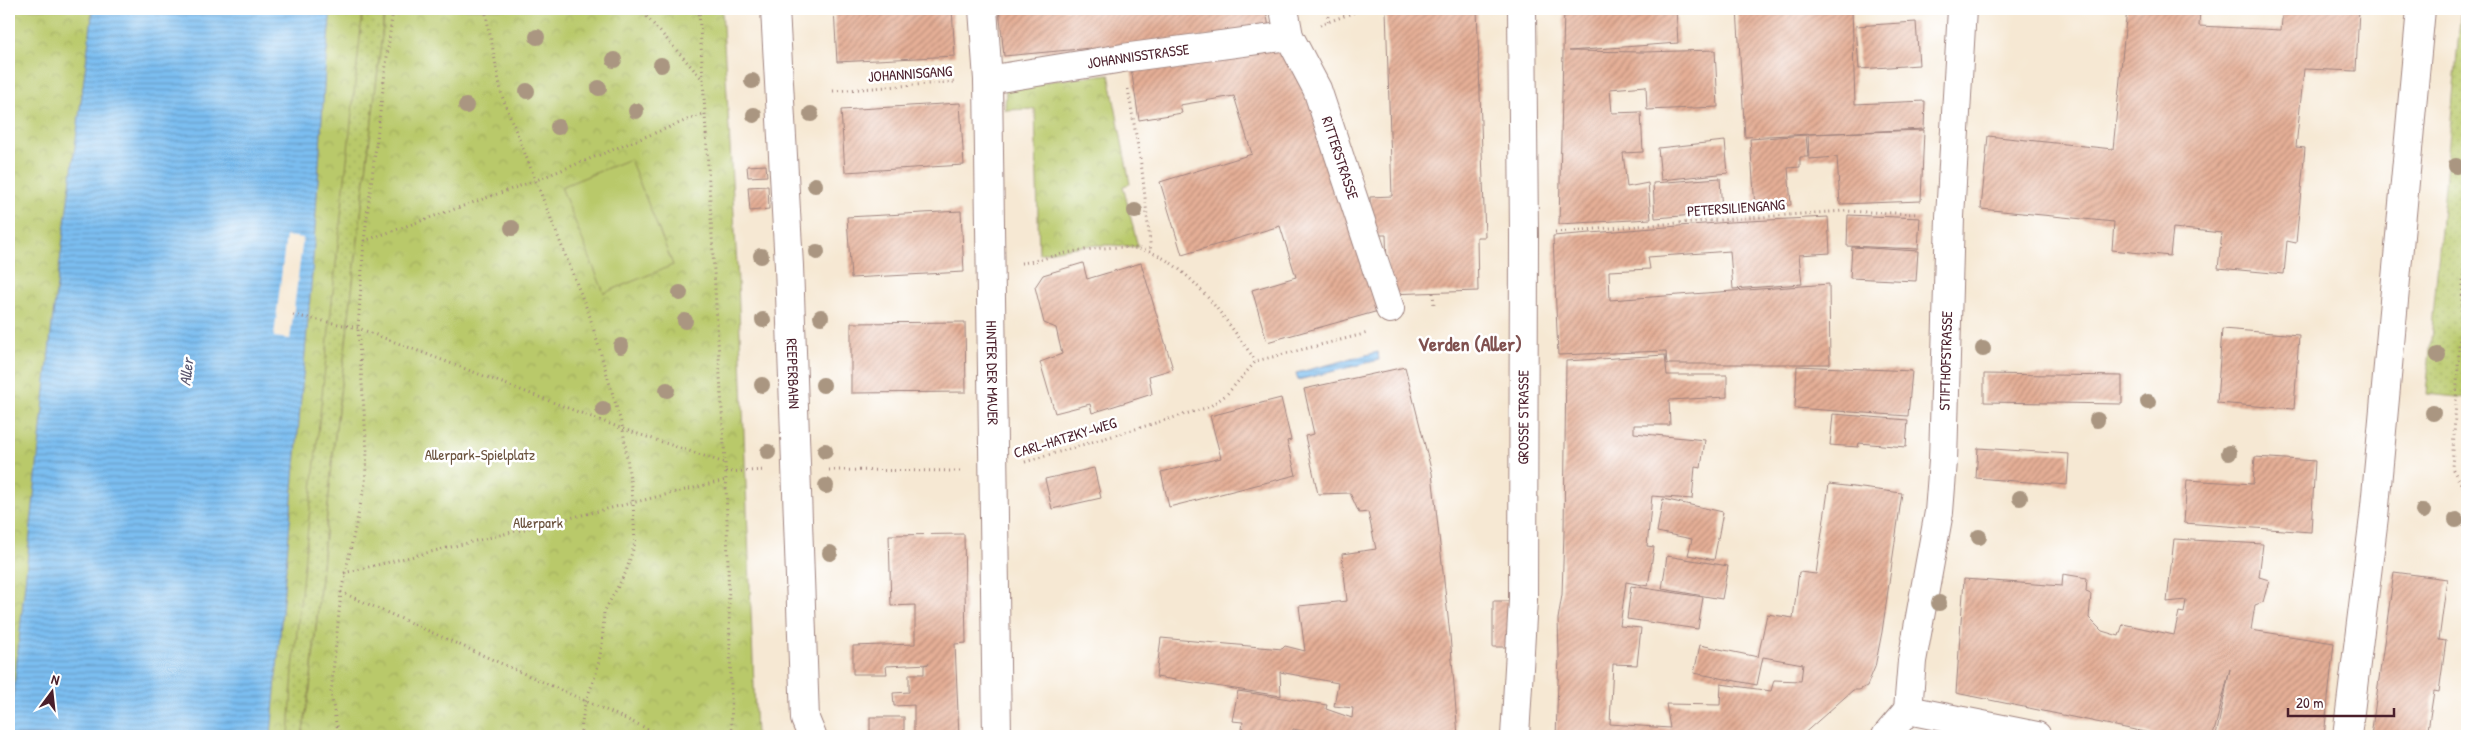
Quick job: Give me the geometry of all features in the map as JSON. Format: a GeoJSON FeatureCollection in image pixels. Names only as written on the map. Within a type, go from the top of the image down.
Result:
{"type":"FeatureCollection","features":[{"type":"Feature","properties":{"kind":"street","name":"REEPERBAHN"},"geometry":{"type":"LineString","coordinates":[[775,9],[789,266],[805,719],[812,736]]}},
{"type":"Feature","properties":{"kind":"street","name":"HINTER DER MAUER"},"geometry":{"type":"LineString","coordinates":[[984,9],[988,80],[997,736]]}},
{"type":"Feature","properties":{"kind":"street","name":"RITTERSTRASSE"},"geometry":{"type":"LineString","coordinates":[[1284,9],[1289,36],[1317,89],[1383,320]]}},
{"type":"Feature","properties":{"kind":"street","name":"GROSSE STRASSE"},"geometry":{"type":"LineString","coordinates":[[1515,736],[1523,600],[1524,234],[1522,9]]}},
{"type":"Feature","properties":{"kind":"street","name":"STIFTHOFSTRASSE"},"geometry":{"type":"LineString","coordinates":[[1908,710],[1912,660],[1939,512],[1943,461],[1950,216],[1962,9]]}},
{"type":"Feature","properties":{"kind":"street"},"geometry":{"type":"LineString","coordinates":[[2347,736],[2375,508],[2421,9]]}},
{"type":"Feature","properties":{"kind":"street","name":"JOHANNISSTRASSE"},"geometry":{"type":"LineString","coordinates":[[988,80],[1123,58],[1289,36]]}},
{"type":"Feature","properties":{"kind":"street"},"geometry":{"type":"LineString","coordinates":[[1886,736],[1908,710],[2036,736]]}},
{"type":"Feature","properties":{"kind":"path"},"geometry":{"type":"LineString","coordinates":[[341,736],[336,723],[331,693],[344,573],[365,484],[367,452],[358,328],[364,242],[393,9]]}},
{"type":"Feature","properties":{"kind":"path"},"geometry":{"type":"LineString","coordinates":[[486,9],[502,96],[590,316],[623,429],[633,502],[634,543],[626,572],[604,612],[602,646],[596,674],[585,703],[580,736]]}},
{"type":"Feature","properties":{"kind":"path"},"geometry":{"type":"LineString","coordinates":[[640,9],[703,80]]}},
{"type":"Feature","properties":{"kind":"path"},"geometry":{"type":"LineString","coordinates":[[699,9],[726,472],[732,736]]}},
{"type":"Feature","properties":{"kind":"path"},"geometry":{"type":"LineString","coordinates":[[1327,22],[1329,9]]}},
{"type":"Feature","properties":{"kind":"path"},"geometry":{"type":"LineString","coordinates":[[1289,36],[1363,9]]}},
{"type":"Feature","properties":{"kind":"path"},"geometry":{"type":"LineString","coordinates":[[1123,58],[1142,170],[1151,252]]}},
{"type":"Feature","properties":{"kind":"path","name":"JOHANNISGANG"},"geometry":{"type":"LineString","coordinates":[[833,91],[988,80]]}},
{"type":"Feature","properties":{"kind":"path"},"geometry":{"type":"LineString","coordinates":[[364,242],[534,180],[705,113]]}},
{"type":"Feature","properties":{"kind":"path","name":"PETERSILIENGANG"},"geometry":{"type":"LineString","coordinates":[[1524,234],[1843,211],[1950,216]]}},
{"type":"Feature","properties":{"kind":"path"},"geometry":{"type":"LineString","coordinates":[[2467,215],[2452,468],[2467,494]]}},
{"type":"Feature","properties":{"kind":"path"},"geometry":{"type":"LineString","coordinates":[[991,266],[1030,262],[1077,251],[1109,248],[1151,252],[1190,278],[1256,361],[1383,320]]}},
{"type":"Feature","properties":{"kind":"path"},"geometry":{"type":"LineString","coordinates":[[1433,292],[1434,305]]}},
{"type":"Feature","properties":{"kind":"path"},"geometry":{"type":"LineString","coordinates":[[293,315],[358,328],[623,429],[725,463]]}},
{"type":"Feature","properties":{"kind":"path","name":"CARL-HATZKY-WEG"},"geometry":{"type":"LineString","coordinates":[[726,472],[797,470],[994,471],[1209,407],[1226,396],[1256,361]]}},
{"type":"Feature","properties":{"kind":"path"},"geometry":{"type":"LineString","coordinates":[[344,573],[726,480]]}},
{"type":"Feature","properties":{"kind":"path"},"geometry":{"type":"LineString","coordinates":[[341,592],[585,703],[664,736]]}},
{"type":"Feature","properties":{"kind":"green space"},"geometry":{"type":"Polygon","coordinates":[[[9,9],[363,9],[293,669],[289,736],[9,736],[9,9]]]}},
{"type":"Feature","properties":{"kind":"green space"},"geometry":{"type":"Polygon","coordinates":[[[332,9],[385,9],[334,445],[309,697],[302,736],[274,736],[332,9]]]}},
{"type":"Feature","properties":{"kind":"green space","name":"Allerpark"},"geometry":{"type":"Polygon","coordinates":[[[385,9],[722,9],[738,282],[756,736],[302,736],[310,689],[334,445],[385,9]]]}},
{"type":"Feature","properties":{"kind":"green space"},"geometry":{"type":"Polygon","coordinates":[[[2461,9],[2467,9],[2467,398],[2426,394],[2461,9]]]}},
{"type":"Feature","properties":{"kind":"green space"},"geometry":{"type":"Polygon","coordinates":[[[1109,74],[1130,184],[1123,186],[1138,247],[1088,246],[1039,254],[1035,109],[1005,110],[1006,86],[1109,74]]]}},
{"type":"Feature","properties":{"kind":"green space"},"geometry":{"type":"Polygon","coordinates":[[[630,159],[673,265],[604,293],[561,187],[630,159]]]}},
{"type":"Feature","properties":{"kind":"water","name":"Aller"},"geometry":{"type":"Polygon","coordinates":[[[93,9],[331,9],[325,71],[312,275],[271,736],[9,736],[52,323],[93,9]]]}},
{"type":"Feature","properties":{"kind":"water"},"geometry":{"type":"Polygon","coordinates":[[[1378,352],[1379,360],[1298,380],[1296,373],[1378,352]]]}},
{"type":"Feature","properties":{"kind":"pier"},"geometry":{"type":"Polygon","coordinates":[[[286,236],[303,238],[290,339],[274,337],[286,236]]]}},
{"type":"Feature","properties":{"kind":"building"},"geometry":{"type":"Polygon","coordinates":[[[834,9],[952,9],[955,56],[837,62],[834,9]]]}},
{"type":"Feature","properties":{"kind":"building"},"geometry":{"type":"Polygon","coordinates":[[[999,9],[1256,9],[1266,10],[1269,28],[1089,53],[1091,48],[1004,56],[999,9]]]}},
{"type":"Feature","properties":{"kind":"building"},"geometry":{"type":"Polygon","coordinates":[[[1386,9],[1477,9],[1485,237],[1477,237],[1478,291],[1388,294],[1386,235],[1371,235],[1370,197],[1392,196],[1386,9]]]}},
{"type":"Feature","properties":{"kind":"building"},"geometry":{"type":"Polygon","coordinates":[[[1564,9],[1676,9],[1678,43],[1569,51],[1645,52],[1715,50],[1718,107],[1647,110],[1646,86],[1610,89],[1612,113],[1641,112],[1643,152],[1623,153],[1627,187],[1648,183],[1651,219],[1559,224],[1564,9]]]}},
{"type":"Feature","properties":{"kind":"building"},"geometry":{"type":"Polygon","coordinates":[[[1737,9],[1852,9],[1855,104],[1925,101],[1924,129],[1745,137],[1737,9]]]}},
{"type":"Feature","properties":{"kind":"building"},"geometry":{"type":"Polygon","coordinates":[[[2127,9],[2200,9],[2199,26],[2281,30],[2283,9],[2359,9],[2356,71],[2304,69],[2296,147],[2305,148],[2296,243],[2287,241],[2284,274],[2218,268],[2222,233],[2173,228],[2170,256],[2112,250],[2114,222],[1981,209],[1988,136],[2113,149],[2127,9]]]}},
{"type":"Feature","properties":{"kind":"building"},"geometry":{"type":"Polygon","coordinates":[[[1916,22],[1919,65],[1859,69],[1856,26],[1916,22]]]}},
{"type":"Feature","properties":{"kind":"building"},"geometry":{"type":"Polygon","coordinates":[[[1291,45],[1382,310],[1267,342],[1252,290],[1296,277],[1280,226],[1182,255],[1160,182],[1252,154],[1234,96],[1180,105],[1182,113],[1139,120],[1131,68],[1291,45]]]}},
{"type":"Feature","properties":{"kind":"building"},"geometry":{"type":"Polygon","coordinates":[[[960,103],[964,165],[845,172],[841,110],[960,103]]]}},
{"type":"Feature","properties":{"kind":"building"},"geometry":{"type":"Polygon","coordinates":[[[1924,130],[1921,201],[1840,204],[1837,157],[1809,159],[1808,134],[1924,130]]]}},
{"type":"Feature","properties":{"kind":"building"},"geometry":{"type":"Polygon","coordinates":[[[1806,135],[1808,157],[1800,157],[1800,167],[1788,168],[1791,205],[1755,207],[1750,139],[1806,135]]]}},
{"type":"Feature","properties":{"kind":"building"},"geometry":{"type":"Polygon","coordinates":[[[1725,141],[1728,173],[1661,180],[1658,148],[1725,141]]]}},
{"type":"Feature","properties":{"kind":"building"},"geometry":{"type":"Polygon","coordinates":[[[766,165],[767,176],[748,177],[747,166],[766,165]]]}},
{"type":"Feature","properties":{"kind":"building"},"geometry":{"type":"Polygon","coordinates":[[[1720,178],[1722,213],[1655,218],[1653,183],[1720,178]]]}},
{"type":"Feature","properties":{"kind":"building"},"geometry":{"type":"Polygon","coordinates":[[[768,186],[769,209],[750,211],[748,187],[768,186]]]}},
{"type":"Feature","properties":{"kind":"building"},"geometry":{"type":"Polygon","coordinates":[[[961,211],[964,272],[851,278],[847,217],[961,211]]]}},
{"type":"Feature","properties":{"kind":"building"},"geometry":{"type":"Polygon","coordinates":[[[1848,215],[1920,218],[1918,249],[1847,246],[1848,215]]]}},
{"type":"Feature","properties":{"kind":"building"},"geometry":{"type":"Polygon","coordinates":[[[1828,217],[1830,253],[1799,255],[1802,284],[1733,289],[1730,251],[1648,257],[1650,269],[1609,271],[1610,300],[1829,284],[1830,364],[1667,364],[1666,351],[1558,355],[1553,236],[1729,222],[1828,217]]]}},
{"type":"Feature","properties":{"kind":"building"},"geometry":{"type":"Polygon","coordinates":[[[1852,247],[1918,251],[1916,281],[1850,278],[1852,247]]]}},
{"type":"Feature","properties":{"kind":"building"},"geometry":{"type":"Polygon","coordinates":[[[1083,263],[1087,279],[1141,263],[1173,369],[1149,376],[1152,394],[1092,413],[1090,404],[1055,413],[1040,362],[1062,354],[1056,328],[1044,323],[1035,287],[1043,275],[1083,263]]]}},
{"type":"Feature","properties":{"kind":"building"},"geometry":{"type":"Polygon","coordinates":[[[965,322],[966,392],[851,393],[851,323],[965,322]]]}},
{"type":"Feature","properties":{"kind":"building"},"geometry":{"type":"Polygon","coordinates":[[[2222,329],[2299,335],[2294,409],[2217,403],[2222,329]]]}},
{"type":"Feature","properties":{"kind":"building"},"geometry":{"type":"Polygon","coordinates":[[[1665,355],[1667,375],[1727,375],[1727,397],[1669,400],[1670,425],[1634,425],[1634,433],[1705,440],[1701,468],[1695,467],[1692,499],[1652,496],[1647,546],[1654,547],[1648,586],[1626,582],[1620,626],[1641,628],[1637,665],[1613,664],[1610,724],[1670,728],[1666,704],[1720,705],[1721,684],[1771,691],[1774,680],[1801,681],[1803,664],[1763,657],[1757,685],[1694,673],[1700,645],[1758,657],[1767,614],[1793,618],[1799,572],[1816,574],[1829,484],[1902,493],[1882,632],[1875,667],[1867,686],[1859,690],[1853,690],[1801,736],[1556,736],[1559,656],[1558,619],[1562,595],[1564,532],[1566,361],[1665,355]]]}},
{"type":"Feature","properties":{"kind":"building"},"geometry":{"type":"Polygon","coordinates":[[[1797,366],[1912,371],[1908,416],[1795,408],[1797,366]]]}},
{"type":"Feature","properties":{"kind":"building"},"geometry":{"type":"Polygon","coordinates":[[[1405,367],[1432,473],[1450,635],[1458,736],[1328,736],[1293,729],[1292,736],[1241,736],[1243,722],[1232,721],[1238,691],[1327,705],[1326,709],[1352,718],[1353,708],[1334,706],[1338,683],[1280,672],[1281,696],[1156,677],[1161,638],[1282,649],[1285,646],[1305,651],[1299,606],[1347,601],[1342,554],[1376,549],[1368,512],[1359,513],[1350,493],[1318,494],[1305,436],[1314,434],[1304,389],[1405,367]]]}},
{"type":"Feature","properties":{"kind":"building"},"geometry":{"type":"Polygon","coordinates":[[[1984,374],[2122,376],[2122,404],[1984,402],[1984,374]]]}},
{"type":"Feature","properties":{"kind":"building"},"geometry":{"type":"Polygon","coordinates":[[[1281,398],[1291,440],[1287,441],[1296,475],[1169,507],[1161,472],[1221,458],[1210,416],[1281,398]]]}},
{"type":"Feature","properties":{"kind":"building"},"geometry":{"type":"Polygon","coordinates":[[[1833,414],[1908,420],[1906,447],[1859,443],[1858,447],[1830,445],[1833,414]]]}},
{"type":"Feature","properties":{"kind":"building"},"geometry":{"type":"Polygon","coordinates":[[[1978,448],[2069,454],[2067,485],[1976,478],[1978,448]]]}},
{"type":"Feature","properties":{"kind":"building"},"geometry":{"type":"Polygon","coordinates":[[[2255,457],[2315,461],[2311,532],[2184,523],[2187,480],[2253,484],[2255,457]]]}},
{"type":"Feature","properties":{"kind":"building"},"geometry":{"type":"Polygon","coordinates":[[[1094,468],[1101,498],[1052,509],[1045,479],[1094,468]]]}},
{"type":"Feature","properties":{"kind":"building"},"geometry":{"type":"Polygon","coordinates":[[[1663,499],[1723,512],[1714,560],[1688,555],[1692,539],[1657,532],[1663,499]]]}},
{"type":"Feature","properties":{"kind":"building"},"geometry":{"type":"Polygon","coordinates":[[[964,534],[966,643],[955,644],[959,736],[912,736],[912,732],[914,732],[914,705],[894,706],[893,693],[909,692],[909,674],[924,674],[924,665],[929,664],[886,666],[887,674],[853,674],[853,646],[915,644],[915,605],[891,606],[889,535],[964,534]]]}},
{"type":"Feature","properties":{"kind":"building"},"geometry":{"type":"Polygon","coordinates":[[[2174,539],[2263,544],[2259,577],[2269,580],[2263,602],[2255,605],[2251,630],[2334,643],[2324,736],[2216,736],[2230,669],[2213,736],[2164,736],[1956,693],[1964,579],[2062,586],[2063,574],[2087,578],[2086,592],[2091,594],[2089,618],[2102,631],[2119,636],[2123,624],[2174,635],[2179,612],[2184,613],[2186,600],[2167,602],[2174,539]]]}},
{"type":"Feature","properties":{"kind":"building"},"geometry":{"type":"Polygon","coordinates":[[[1667,556],[1728,566],[1722,599],[1662,589],[1667,556]]]}},
{"type":"Feature","properties":{"kind":"building"},"geometry":{"type":"Polygon","coordinates":[[[2394,572],[2447,579],[2439,640],[2446,641],[2439,692],[2434,691],[2427,736],[2371,736],[2394,572]]]}},
{"type":"Feature","properties":{"kind":"building"},"geometry":{"type":"Polygon","coordinates":[[[1631,586],[1703,597],[1698,629],[1627,619],[1631,586]]]}},
{"type":"Feature","properties":{"kind":"building"},"geometry":{"type":"Polygon","coordinates":[[[1493,601],[1519,601],[1519,647],[1493,647],[1493,601]]]}},
{"type":"Feature","properties":{"kind":"building"},"geometry":{"type":"Polygon","coordinates":[[[870,717],[904,717],[904,734],[870,734],[870,717]]]}},
{"type":"Feature","properties":{"kind":"district","name":"Verden (Aller)"},"geometry":{"type":"Point","coordinates":[1470,344]}},
{"type":"Feature","properties":{"kind":"park label","name":"Allerpark-Spielplatz"},"geometry":{"type":"Point","coordinates":[480,455]}}]}
